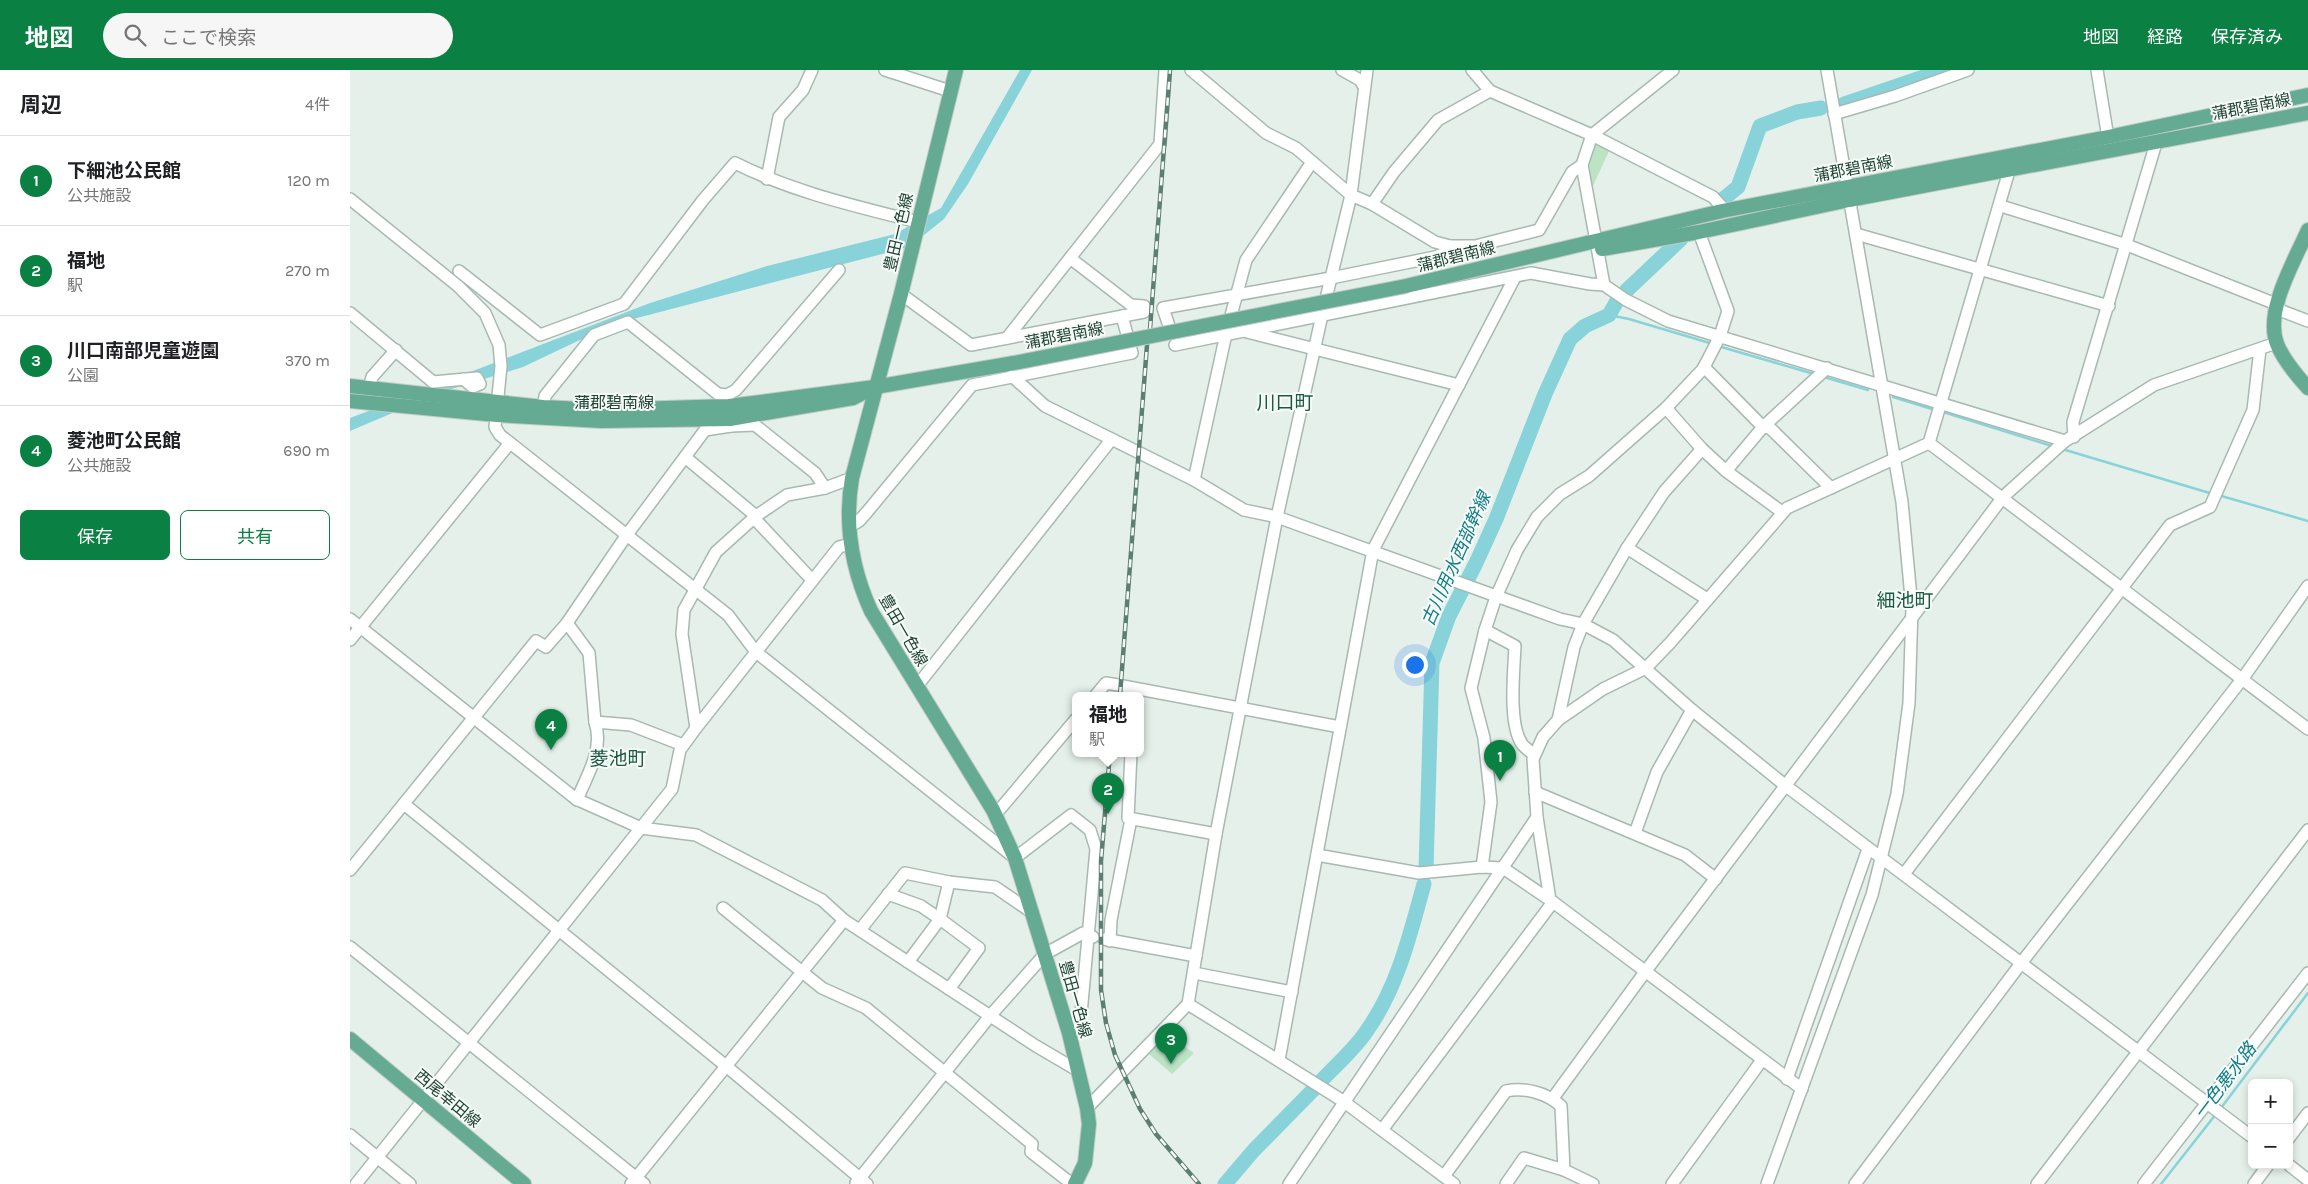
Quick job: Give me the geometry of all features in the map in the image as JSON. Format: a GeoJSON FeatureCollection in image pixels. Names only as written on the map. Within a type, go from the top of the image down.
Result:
{"type":"FeatureCollection","features":[{"type":"Feature","properties":{"kind":"main road","name":"豊田一色線"},"geometry":{"type":"LineString","coordinates":[[956,70],[901,294],[874,387],[852,478],[849,495],[850,544],[857,575],[871,611],[995,815],[1015,858],[1069,1033],[1087,1108],[1089,1124],[1085,1163],[1074,1184]]}},
{"type":"Feature","properties":{"kind":"main road","name":"蒲郡碧南線"},"geometry":{"type":"LineString","coordinates":[[350,386],[497,409],[601,421],[729,411],[802,408],[854,398],[874,387],[1013,370],[1406,286],[1597,245],[1722,211],[2009,171],[2109,144],[2308,95]]}},
{"type":"Feature","properties":{"kind":"main road","name":"蒲郡碧南線"},"geometry":{"type":"LineString","coordinates":[[1597,245],[1699,232],[1848,194],[2109,144],[2156,143],[2308,113]]}},
{"type":"Feature","properties":{"kind":"main road"},"geometry":{"type":"LineString","coordinates":[[2308,230],[2276,304],[2276,343],[2308,388]]}},
{"type":"Feature","properties":{"kind":"main road","name":"蒲郡碧南線"},"geometry":{"type":"LineString","coordinates":[[353,404],[497,409],[544,407],[601,410],[729,411]]}},
{"type":"Feature","properties":{"kind":"main road","name":"西尾幸田線"},"geometry":{"type":"LineString","coordinates":[[351,1041],[524,1184]]}},
{"type":"Feature","properties":{"kind":"street"},"geometry":{"type":"LineString","coordinates":[[767,179],[779,118],[803,90],[812,70]]}},
{"type":"Feature","properties":{"kind":"street"},"geometry":{"type":"LineString","coordinates":[[885,70],[950,91]]}},
{"type":"Feature","properties":{"kind":"street"},"geometry":{"type":"LineString","coordinates":[[1007,338],[1160,144],[1165,70]]}},
{"type":"Feature","properties":{"kind":"street"},"geometry":{"type":"LineString","coordinates":[[1342,70],[1360,80],[1363,85]]}},
{"type":"Feature","properties":{"kind":"street"},"geometry":{"type":"LineString","coordinates":[[1087,1108],[1188,1004],[1216,834],[1277,517],[1314,349],[1351,195],[1363,85],[1367,70]]}},
{"type":"Feature","properties":{"kind":"street"},"geometry":{"type":"LineString","coordinates":[[1472,70],[1490,91],[1592,135],[1713,197],[1722,207],[1722,211]]}},
{"type":"Feature","properties":{"kind":"street"},"geometry":{"type":"LineString","coordinates":[[1604,285],[1582,165],[1592,135],[1673,70]]}},
{"type":"Feature","properties":{"kind":"street"},"geometry":{"type":"LineString","coordinates":[[1767,1184],[1848,965],[1883,859],[1903,760],[1910,703],[1912,619],[1909,566],[1902,502],[1827,70]]}},
{"type":"Feature","properties":{"kind":"street"},"geometry":{"type":"LineString","coordinates":[[1834,114],[1895,96],[1968,70]]}},
{"type":"Feature","properties":{"kind":"street"},"geometry":{"type":"LineString","coordinates":[[2097,70],[2109,144]]}},
{"type":"Feature","properties":{"kind":"street"},"geometry":{"type":"LineString","coordinates":[[1192,71],[1266,133],[1296,148],[1351,195],[1372,204],[1435,242],[1450,246],[1475,246],[1539,230],[1572,172],[1582,165]]}},
{"type":"Feature","properties":{"kind":"street"},"geometry":{"type":"LineString","coordinates":[[1372,204],[1394,172],[1438,120],[1490,91]]}},
{"type":"Feature","properties":{"kind":"street"},"geometry":{"type":"LineString","coordinates":[[2068,440],[2156,143]]}},
{"type":"Feature","properties":{"kind":"street"},"geometry":{"type":"LineString","coordinates":[[1194,480],[1226,334],[1246,260],[1312,162]]}},
{"type":"Feature","properties":{"kind":"street"},"geometry":{"type":"LineString","coordinates":[[459,271],[540,335],[624,304],[703,200],[735,163],[767,179],[803,192],[918,222]]}},
{"type":"Feature","properties":{"kind":"street"},"geometry":{"type":"LineString","coordinates":[[1382,1130],[1551,901],[1537,817],[1535,792],[1534,755],[1543,737],[1558,720],[1603,689],[1646,668],[1670,644],[1782,512],[1929,442],[1980,268],[2001,206],[2009,171]]}},
{"type":"Feature","properties":{"kind":"street"},"geometry":{"type":"LineString","coordinates":[[350,199],[458,286],[485,313],[499,345],[501,366],[495,427],[510,443],[728,615],[756,652],[1015,858],[1071,815],[1090,830],[1096,849],[1099,938],[1081,1014],[1069,1033]]}},
{"type":"Feature","properties":{"kind":"street"},"geometry":{"type":"LineString","coordinates":[[2001,206],[2127,245],[2276,304],[2282,312],[2308,321]]}},
{"type":"Feature","properties":{"kind":"street"},"geometry":{"type":"LineString","coordinates":[[1482,867],[1491,802],[1484,738],[1471,688],[1485,630],[1496,596],[1517,550],[1537,517],[1560,494],[1589,476],[1666,408],[1704,367],[1717,342],[1728,311],[1699,232]]}},
{"type":"Feature","properties":{"kind":"street"},"geometry":{"type":"LineString","coordinates":[[1856,234],[2109,306]]}},
{"type":"Feature","properties":{"kind":"street"},"geometry":{"type":"LineString","coordinates":[[1169,326],[1163,308],[1331,278],[1446,254],[1450,246]]}},
{"type":"Feature","properties":{"kind":"street"},"geometry":{"type":"LineString","coordinates":[[901,294],[971,345],[1144,312],[1144,306],[1131,305],[1070,258]]}},
{"type":"Feature","properties":{"kind":"street"},"geometry":{"type":"LineString","coordinates":[[350,870],[536,641],[546,647],[567,623],[626,536],[705,430],[729,411],[736,390],[839,270]]}},
{"type":"Feature","properties":{"kind":"street"},"geometry":{"type":"LineString","coordinates":[[1175,345],[1531,273],[1604,285],[1626,300],[1717,342],[1881,384],[1940,408],[2068,440]]}},
{"type":"Feature","properties":{"kind":"street"},"geometry":{"type":"LineString","coordinates":[[1279,1060],[1373,550],[1516,277]]}},
{"type":"Feature","properties":{"kind":"street"},"geometry":{"type":"LineString","coordinates":[[350,312],[433,382],[463,380]]}},
{"type":"Feature","properties":{"kind":"street"},"geometry":{"type":"LineString","coordinates":[[849,527],[860,521],[868,512],[972,385],[1013,370],[1132,353],[1122,316]]}},
{"type":"Feature","properties":{"kind":"street"},"geometry":{"type":"LineString","coordinates":[[544,407],[545,396],[594,335],[628,322],[718,394],[729,411],[755,425],[814,474],[825,488]]}},
{"type":"Feature","properties":{"kind":"street"},"geometry":{"type":"LineString","coordinates":[[1243,330],[1459,385]]}},
{"type":"Feature","properties":{"kind":"street"},"geometry":{"type":"LineString","coordinates":[[1553,1098],[1645,972],[2003,498],[2068,440],[2124,402],[2154,385],[2276,343]]}},
{"type":"Feature","properties":{"kind":"street"},"geometry":{"type":"LineString","coordinates":[[1904,874],[2170,526],[2210,506],[2253,410],[2260,349]]}},
{"type":"Feature","properties":{"kind":"street"},"geometry":{"type":"LineString","coordinates":[[368,388],[372,378],[396,350]]}},
{"type":"Feature","properties":{"kind":"street"},"geometry":{"type":"LineString","coordinates":[[1704,367],[1763,427],[1770,428],[1831,488]]}},
{"type":"Feature","properties":{"kind":"street"},"geometry":{"type":"LineString","coordinates":[[1726,471],[1763,427],[1826,369]]}},
{"type":"Feature","properties":{"kind":"street"},"geometry":{"type":"LineString","coordinates":[[1013,370],[1045,406],[1194,480],[1244,510],[1277,517],[1373,550],[1560,619],[1583,624],[1613,640],[1692,710],[1786,786],[2248,1134]]}},
{"type":"Feature","properties":{"kind":"street"},"geometry":{"type":"LineString","coordinates":[[1666,408],[1702,449],[1726,471],[1782,512]]}},
{"type":"Feature","properties":{"kind":"street"},"geometry":{"type":"LineString","coordinates":[[917,686],[1111,440]]}},
{"type":"Feature","properties":{"kind":"street"},"geometry":{"type":"LineString","coordinates":[[1929,442],[2308,729]]}},
{"type":"Feature","properties":{"kind":"street"},"geometry":{"type":"LineString","coordinates":[[350,640],[510,443]]}},
{"type":"Feature","properties":{"kind":"street"},"geometry":{"type":"LineString","coordinates":[[1558,720],[1574,647],[1583,624],[1627,548],[1664,492],[1702,449]]}},
{"type":"Feature","properties":{"kind":"street"},"geometry":{"type":"LineString","coordinates":[[685,457],[755,517],[812,580]]}},
{"type":"Feature","properties":{"kind":"street"},"geometry":{"type":"LineString","coordinates":[[696,728],[682,634],[684,610],[716,552],[755,517],[787,495],[825,488],[852,478]]}},
{"type":"Feature","properties":{"kind":"street"},"geometry":{"type":"LineString","coordinates":[[356,1184],[558,929],[672,789],[680,750],[696,728],[839,547],[843,544],[850,544]]}},
{"type":"Feature","properties":{"kind":"street"},"geometry":{"type":"LineString","coordinates":[[1627,548],[1707,599]]}},
{"type":"Feature","properties":{"kind":"street"},"geometry":{"type":"LineString","coordinates":[[1855,1184],[2022,962],[2243,678],[2308,586]]}},
{"type":"Feature","properties":{"kind":"street"},"geometry":{"type":"LineString","coordinates":[[350,619],[578,800],[641,828],[696,835],[822,900],[844,920],[1060,1062],[1077,1070]]}},
{"type":"Feature","properties":{"kind":"street"},"geometry":{"type":"LineString","coordinates":[[567,623],[590,653],[595,722],[598,732],[598,749],[578,800]]}},
{"type":"Feature","properties":{"kind":"street"},"geometry":{"type":"LineString","coordinates":[[1485,630],[1515,646],[1512,705],[1519,738],[1522,744],[1534,755]]}},
{"type":"Feature","properties":{"kind":"street"},"geometry":{"type":"LineString","coordinates":[[1098,692],[1106,683],[1135,692]]}},
{"type":"Feature","properties":{"kind":"street"},"geometry":{"type":"LineString","coordinates":[[1144,693],[1340,727]]}},
{"type":"Feature","properties":{"kind":"street"},"geometry":{"type":"LineString","coordinates":[[1635,833],[1657,772],[1692,710]]}},
{"type":"Feature","properties":{"kind":"street"},"geometry":{"type":"LineString","coordinates":[[595,722],[631,725],[683,745]]}},
{"type":"Feature","properties":{"kind":"street"},"geometry":{"type":"LineString","coordinates":[[995,815],[1072,724]]}},
{"type":"Feature","properties":{"kind":"street"},"geometry":{"type":"LineString","coordinates":[[1131,757],[1128,818],[1216,834]]}},
{"type":"Feature","properties":{"kind":"street"},"geometry":{"type":"LineString","coordinates":[[1535,792],[1685,855],[1716,879]]}},
{"type":"Feature","properties":{"kind":"street"},"geometry":{"type":"LineString","coordinates":[[404,804],[726,1066],[861,1182],[990,1016],[1045,954],[1067,940],[1083,933],[1099,938],[1196,956]]}},
{"type":"Feature","properties":{"kind":"street"},"geometry":{"type":"LineString","coordinates":[[1289,1184],[1343,1101],[1537,817]]}},
{"type":"Feature","properties":{"kind":"street"},"geometry":{"type":"LineString","coordinates":[[1099,938],[1111,920],[1131,818]]}},
{"type":"Feature","properties":{"kind":"street"},"geometry":{"type":"LineString","coordinates":[[2037,1184],[2308,830]]}},
{"type":"Feature","properties":{"kind":"street"},"geometry":{"type":"LineString","coordinates":[[1787,1078],[1868,848]]}},
{"type":"Feature","properties":{"kind":"street"},"geometry":{"type":"LineString","coordinates":[[1317,855],[1419,874],[1482,867],[1502,868],[1551,901],[1802,1089]]}},
{"type":"Feature","properties":{"kind":"street"},"geometry":{"type":"LineString","coordinates":[[860,930],[906,873],[949,882],[995,887],[1030,911]]}},
{"type":"Feature","properties":{"kind":"street"},"geometry":{"type":"LineString","coordinates":[[908,962],[940,919],[949,882]]}},
{"type":"Feature","properties":{"kind":"street"},"geometry":{"type":"LineString","coordinates":[[888,894],[921,906],[979,948],[949,988]]}},
{"type":"Feature","properties":{"kind":"street"},"geometry":{"type":"LineString","coordinates":[[723,908],[822,988],[866,1008],[1032,1144],[1031,1152],[1074,1184]]}},
{"type":"Feature","properties":{"kind":"street"},"geometry":{"type":"LineString","coordinates":[[350,946],[637,1182],[726,1066],[844,920]]}},
{"type":"Feature","properties":{"kind":"street"},"geometry":{"type":"LineString","coordinates":[[1194,973],[1292,992]]}},
{"type":"Feature","properties":{"kind":"street"},"geometry":{"type":"LineString","coordinates":[[2144,1184],[2308,973]]}},
{"type":"Feature","properties":{"kind":"street"},"geometry":{"type":"LineString","coordinates":[[1188,1004],[1343,1101],[1454,1184]]}},
{"type":"Feature","properties":{"kind":"street"},"geometry":{"type":"LineString","coordinates":[[1672,1184],[1762,1060]]}},
{"type":"Feature","properties":{"kind":"street"},"geometry":{"type":"LineString","coordinates":[[1444,1176],[1506,1091],[1519,1088],[1553,1098],[1561,1106],[1564,1170]]}},
{"type":"Feature","properties":{"kind":"street"},"geometry":{"type":"LineString","coordinates":[[2293,1133],[2308,1113]]}},
{"type":"Feature","properties":{"kind":"street"},"geometry":{"type":"LineString","coordinates":[[350,1135],[410,1184]]}},
{"type":"Feature","properties":{"kind":"street"},"geometry":{"type":"LineString","coordinates":[[1506,1184],[1524,1158],[1564,1170],[1593,1184]]}},
{"type":"Feature","properties":{"kind":"street"},"geometry":{"type":"LineString","coordinates":[[2293,1168],[2308,1180]]}},
{"type":"Feature","properties":{"kind":"street"},"geometry":{"type":"LineString","coordinates":[[2254,1184],[2265,1169]]}},
{"type":"Feature","properties":{"kind":"green space"},"geometry":{"type":"Polygon","coordinates":[[[1594,139],[1610,149],[1592,188],[1588,154],[1594,139]]]}},
{"type":"Feature","properties":{"kind":"green space"},"geometry":{"type":"Polygon","coordinates":[[[1166,1034],[1194,1053],[1172,1074],[1148,1053],[1166,1034]]]}},
{"type":"Feature","properties":{"kind":"water"},"geometry":{"type":"Polygon","coordinates":[[[1020,70],[1032,70],[968,184],[944,219],[909,247],[637,318],[603,329],[523,367],[442,392],[350,431],[350,418],[650,303],[767,266],[895,234],[941,208],[1020,70]]]}},
{"type":"Feature","properties":{"kind":"waterway","name":"古川用水西部幹線"},"geometry":{"type":"LineString","coordinates":[[1844,104],[1944,70]]}},
{"type":"Feature","properties":{"kind":"waterway","name":"古川用水西部幹線"},"geometry":{"type":"LineString","coordinates":[[1722,200],[1738,187],[1760,126],[1797,112],[1821,108]]}},
{"type":"Feature","properties":{"kind":"waterway","name":"古川用水西部幹線"},"geometry":{"type":"LineString","coordinates":[[1626,291],[1681,239]]}},
{"type":"Feature","properties":{"kind":"waterway","name":"古川用水西部幹線"},"geometry":{"type":"LineString","coordinates":[[1426,869],[1432,663],[1449,616],[1496,519],[1545,394],[1570,339],[1585,326],[1609,315],[1617,301]]}},
{"type":"Feature","properties":{"kind":"waterway"},"geometry":{"type":"LineString","coordinates":[[1609,315],[1629,319],[1713,344]]}},
{"type":"Feature","properties":{"kind":"waterway"},"geometry":{"type":"LineString","coordinates":[[1718,346],[1814,374]]}},
{"type":"Feature","properties":{"kind":"waterway"},"geometry":{"type":"LineString","coordinates":[[1824,377],[1868,390]]}},
{"type":"Feature","properties":{"kind":"waterway"},"geometry":{"type":"LineString","coordinates":[[1893,397],[1935,410]]}},
{"type":"Feature","properties":{"kind":"waterway"},"geometry":{"type":"LineString","coordinates":[[1943,412],[2055,447]]}},
{"type":"Feature","properties":{"kind":"waterway"},"geometry":{"type":"LineString","coordinates":[[2062,449],[2213,494]]}},
{"type":"Feature","properties":{"kind":"waterway"},"geometry":{"type":"LineString","coordinates":[[2218,495],[2308,521]]}},
{"type":"Feature","properties":{"kind":"waterway","name":"古川用水西部幹線"},"geometry":{"type":"LineString","coordinates":[[1322,1080],[1363,1036],[1387,995],[1402,959],[1424,884]]}},
{"type":"Feature","properties":{"kind":"waterway","name":"一色悪水路"},"geometry":{"type":"LineString","coordinates":[[2221,1108],[2308,993]]}},
{"type":"Feature","properties":{"kind":"waterway","name":"古川用水西部幹線"},"geometry":{"type":"LineString","coordinates":[[1225,1184],[1254,1150],[1314,1089]]}},
{"type":"Feature","properties":{"kind":"waterway","name":"一色悪水路"},"geometry":{"type":"LineString","coordinates":[[2161,1184],[2216,1114]]}},
{"type":"Feature","properties":{"kind":"railway"},"geometry":{"type":"LineString","coordinates":[[1150,329],[1170,70]]}},
{"type":"Feature","properties":{"kind":"railway"},"geometry":{"type":"LineString","coordinates":[[1120,692],[1147,345]]}},
{"type":"Feature","properties":{"kind":"railway"},"geometry":{"type":"LineString","coordinates":[[1110,757],[1101,861],[1101,990],[1106,1023],[1115,1055],[1140,1109],[1156,1134],[1199,1184]]}},
{"type":"Feature","properties":{"kind":"place","name":"菱池町公民館"},"geometry":{"type":"Point","coordinates":[551,750]}},
{"type":"Feature","properties":{"kind":"place","name":"下細池公民館"},"geometry":{"type":"Point","coordinates":[1500,781]}},
{"type":"Feature","properties":{"kind":"place","name":"福地"},"geometry":{"type":"Point","coordinates":[1108,814]}},
{"type":"Feature","properties":{"kind":"place","name":"川口南部児童遊園"},"geometry":{"type":"Point","coordinates":[1171,1064]}},
{"type":"Feature","properties":{"kind":"district","name":"川口町"},"geometry":{"type":"Point","coordinates":[1285,402]}},
{"type":"Feature","properties":{"kind":"district","name":"細池町"},"geometry":{"type":"Point","coordinates":[1905,600]}},
{"type":"Feature","properties":{"kind":"district","name":"菱池町"},"geometry":{"type":"Point","coordinates":[618,758]}}]}
